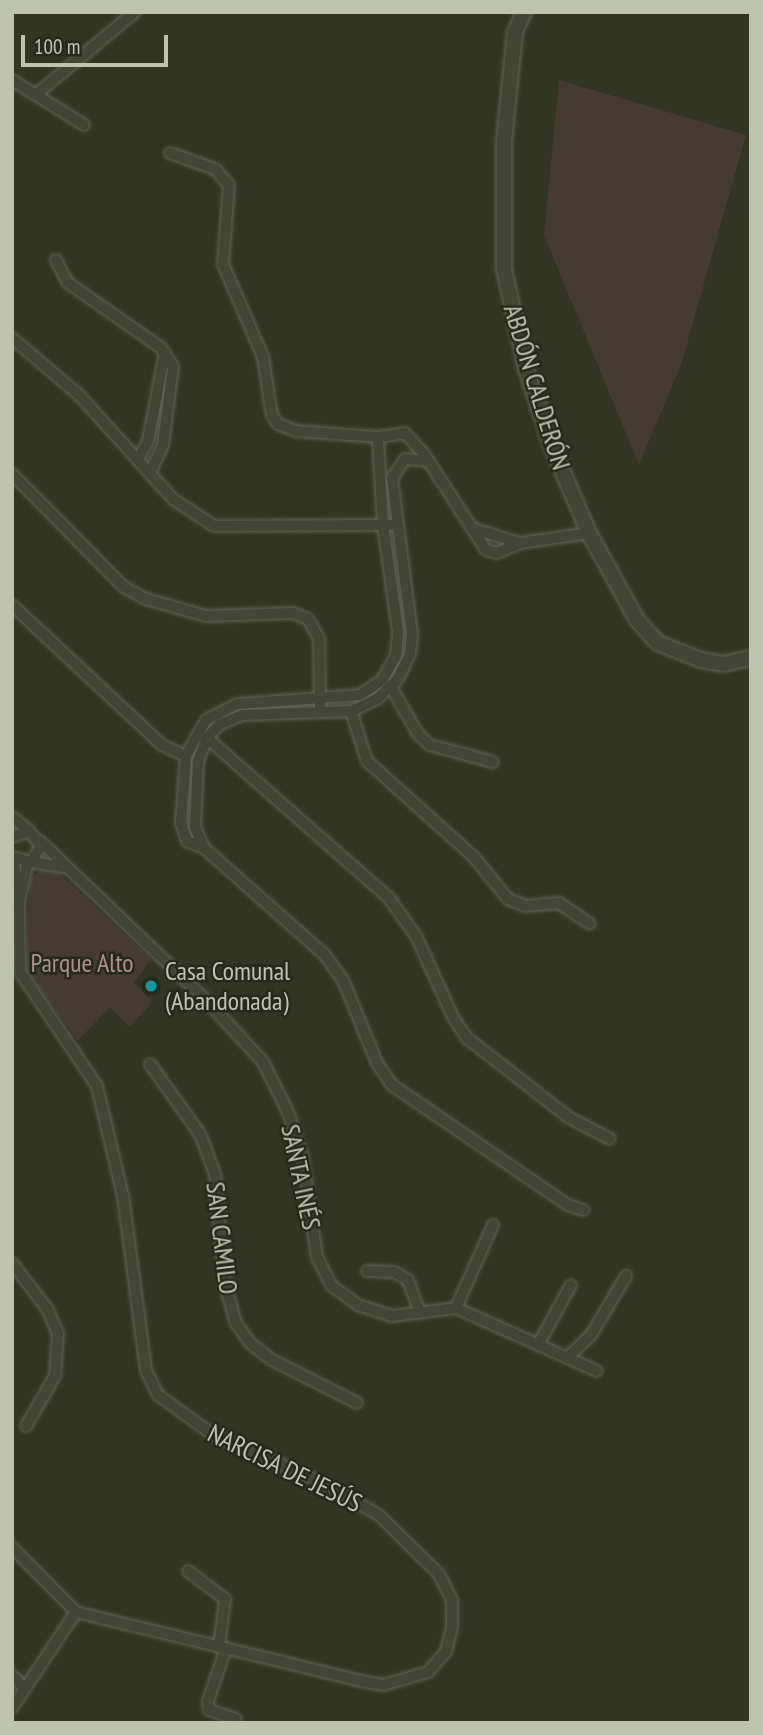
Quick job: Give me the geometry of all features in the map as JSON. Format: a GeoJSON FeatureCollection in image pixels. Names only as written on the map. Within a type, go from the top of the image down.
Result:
{"type":"FeatureCollection","features":[{"type":"Feature","properties":{"kind":"street","name":"ABDÓN CALDERÓN"},"geometry":{"type":"LineString","coordinates":[[524,12],[515,32],[505,143],[504,268],[526,369],[553,449],[589,533],[637,620],[658,643],[701,660],[723,664],[751,658]]}},
{"type":"Feature","properties":{"kind":"street"},"geometry":{"type":"LineString","coordinates":[[38,93],[132,13]]}},
{"type":"Feature","properties":{"kind":"street"},"geometry":{"type":"LineString","coordinates":[[12,80],[38,93],[84,125]]}},
{"type":"Feature","properties":{"kind":"street"},"geometry":{"type":"LineString","coordinates":[[170,153],[215,169],[229,185],[223,264],[263,357],[272,415],[285,429],[378,437],[405,433],[429,461],[486,550],[497,553],[520,543],[589,533]]}},
{"type":"Feature","properties":{"kind":"street"},"geometry":{"type":"LineString","coordinates":[[56,260],[67,282],[165,353],[173,366],[163,445],[150,473]]}},
{"type":"Feature","properties":{"kind":"street"},"geometry":{"type":"LineString","coordinates":[[12,338],[79,395],[186,511],[214,526],[396,525]]}},
{"type":"Feature","properties":{"kind":"street"},"geometry":{"type":"LineString","coordinates":[[138,459],[148,441],[165,353]]}},
{"type":"Feature","properties":{"kind":"street"},"geometry":{"type":"LineString","coordinates":[[204,848],[195,827],[195,786],[207,738],[219,725],[242,715],[320,706],[349,698],[371,689],[396,656],[398,631],[383,525],[378,437]]}},
{"type":"Feature","properties":{"kind":"street"},"geometry":{"type":"LineString","coordinates":[[429,461],[408,457],[395,468],[396,525],[412,644],[406,664],[391,687],[351,711],[320,706],[238,704],[222,710],[195,733],[186,757],[182,831],[187,841],[204,848],[324,954],[343,980],[377,1063],[392,1085],[526,1177],[583,1210]]}},
{"type":"Feature","properties":{"kind":"street"},"geometry":{"type":"LineString","coordinates":[[12,474],[124,587],[146,599],[206,616],[293,613],[308,619],[319,639],[320,706]]}},
{"type":"Feature","properties":{"kind":"street"},"geometry":{"type":"LineString","coordinates":[[471,528],[520,543]]}},
{"type":"Feature","properties":{"kind":"street"},"geometry":{"type":"LineString","coordinates":[[12,606],[162,745],[186,757]]}},
{"type":"Feature","properties":{"kind":"street"},"geometry":{"type":"LineString","coordinates":[[391,687],[418,734],[430,745],[493,762]]}},
{"type":"Feature","properties":{"kind":"street"},"geometry":{"type":"LineString","coordinates":[[351,711],[367,761],[474,857],[509,899],[525,906],[559,903],[590,925]]}},
{"type":"Feature","properties":{"kind":"street"},"geometry":{"type":"LineString","coordinates":[[207,738],[389,898],[416,936],[454,1019],[467,1038],[568,1117],[610,1139]]}},
{"type":"Feature","properties":{"kind":"street"},"geometry":{"type":"LineString","coordinates":[[12,817],[29,831]]}},
{"type":"Feature","properties":{"kind":"street"},"geometry":{"type":"LineString","coordinates":[[12,837],[29,831]]}},
{"type":"Feature","properties":{"kind":"street","name":"SANTA INÉS"},"geometry":{"type":"LineString","coordinates":[[29,831],[63,867],[207,1002],[262,1062],[288,1112],[299,1146],[317,1257],[332,1286],[375,1312],[420,1313],[456,1308]]}},
{"type":"Feature","properties":{"kind":"street","name":"NARCISA DE JESÚS"},"geometry":{"type":"LineString","coordinates":[[40,841],[39,856],[29,863],[19,902],[20,972],[97,1086],[111,1135],[146,1370],[158,1395],[212,1434],[334,1488],[380,1516],[438,1573],[452,1600],[452,1627],[446,1651],[428,1672],[409,1680],[383,1685],[76,1612]]}},
{"type":"Feature","properties":{"kind":"street"},"geometry":{"type":"LineString","coordinates":[[19,902],[13,858],[63,867]]}},
{"type":"Feature","properties":{"kind":"street","name":"SAN CAMILO"},"geometry":{"type":"LineString","coordinates":[[150,1064],[200,1134],[215,1174],[225,1284],[236,1323],[250,1343],[272,1360],[357,1403]]}},
{"type":"Feature","properties":{"kind":"street"},"geometry":{"type":"LineString","coordinates":[[493,1225],[456,1308],[597,1371]]}},
{"type":"Feature","properties":{"kind":"street"},"geometry":{"type":"LineString","coordinates":[[12,1263],[48,1310],[58,1333],[55,1376],[26,1426]]}},
{"type":"Feature","properties":{"kind":"street"},"geometry":{"type":"LineString","coordinates":[[367,1271],[394,1272],[408,1280],[420,1313]]}},
{"type":"Feature","properties":{"kind":"street"},"geometry":{"type":"LineString","coordinates":[[567,1358],[591,1335],[626,1276]]}},
{"type":"Feature","properties":{"kind":"street"},"geometry":{"type":"LineString","coordinates":[[538,1345],[571,1285]]}},
{"type":"Feature","properties":{"kind":"street"},"geometry":{"type":"LineString","coordinates":[[12,1547],[76,1612],[12,1708]]}},
{"type":"Feature","properties":{"kind":"street"},"geometry":{"type":"LineString","coordinates":[[188,1571],[225,1599],[223,1647],[208,1701],[209,1710],[236,1719]]}},
{"type":"Feature","properties":{"kind":"street"},"geometry":{"type":"LineString","coordinates":[[12,1675],[24,1688]]}},
{"type":"Feature","properties":{"kind":"green space"},"geometry":{"type":"Polygon","coordinates":[[[559,80],[746,135],[681,365],[639,465],[544,235],[559,80]]]}},
{"type":"Feature","properties":{"kind":"green space","name":"Parque Alto"},"geometry":{"type":"Polygon","coordinates":[[[46,867],[59,873],[151,959],[134,983],[153,1002],[129,1027],[110,1007],[78,1040],[26,970],[30,878],[46,867]]]}},
{"type":"Feature","properties":{"kind":"place","name":"Casa Comunal (Abandonada)"},"geometry":{"type":"Point","coordinates":[151,986]}}]}
